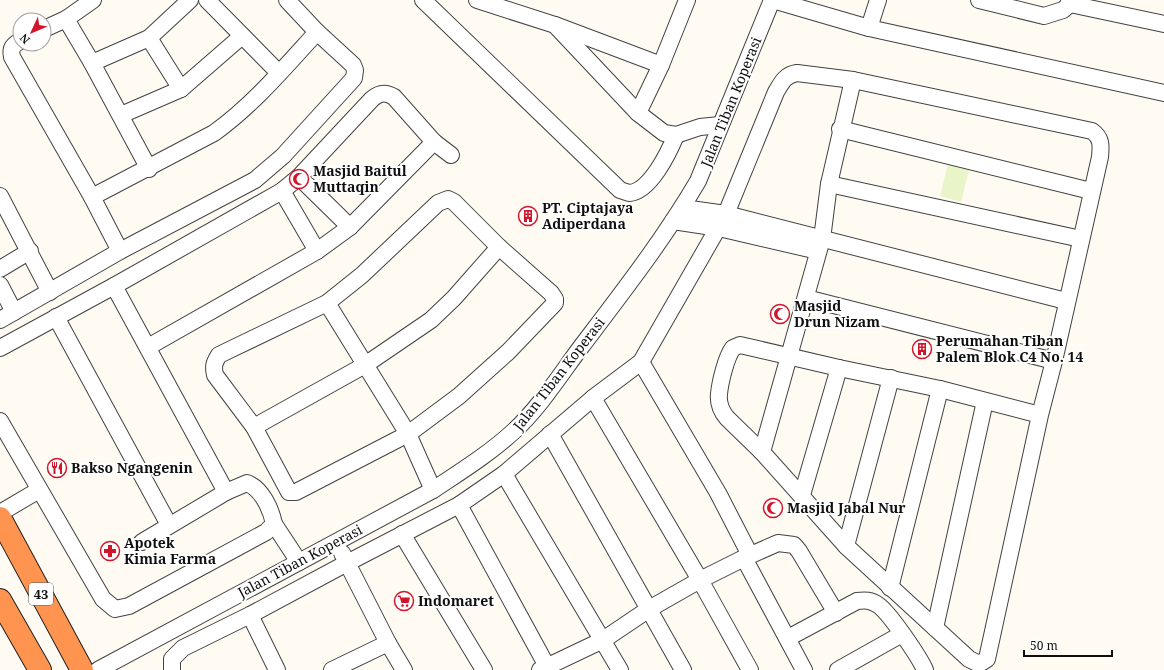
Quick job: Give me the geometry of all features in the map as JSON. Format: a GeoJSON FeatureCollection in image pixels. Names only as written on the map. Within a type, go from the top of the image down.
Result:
{"type":"FeatureCollection","features":[{"type":"Feature","properties":{"kind":"highway","name":"43"},"geometry":{"type":"LineString","coordinates":[[0,518],[82,670]]}},
{"type":"Feature","properties":{"kind":"highway"},"geometry":{"type":"LineString","coordinates":[[0,600],[40,670]]}},
{"type":"Feature","properties":{"kind":"street"},"geometry":{"type":"LineString","coordinates":[[52,25],[66,19],[93,0]]}},
{"type":"Feature","properties":{"kind":"street"},"geometry":{"type":"LineString","coordinates":[[92,63],[149,38],[190,0]]}},
{"type":"Feature","properties":{"kind":"street"},"geometry":{"type":"LineString","coordinates":[[207,0],[279,73]]}},
{"type":"Feature","properties":{"kind":"street"},"geometry":{"type":"LineString","coordinates":[[0,320],[120,252],[265,173],[283,156],[354,78],[355,70],[352,65],[316,32],[287,0]]}},
{"type":"Feature","properties":{"kind":"street"},"geometry":{"type":"LineString","coordinates":[[423,0],[620,190],[629,194],[640,189],[662,165],[676,135]]}},
{"type":"Feature","properties":{"kind":"street"},"geometry":{"type":"LineString","coordinates":[[477,0],[554,25],[661,66]]}},
{"type":"Feature","properties":{"kind":"street"},"geometry":{"type":"LineString","coordinates":[[638,113],[661,66],[687,0]]}},
{"type":"Feature","properties":{"kind":"street"},"geometry":{"type":"LineString","coordinates":[[773,0],[869,28],[1164,93]]}},
{"type":"Feature","properties":{"kind":"street","name":"Jalan Tiban Koperasi"},"geometry":{"type":"LineString","coordinates":[[98,670],[433,490],[473,463],[514,431],[537,405],[682,208],[703,172],[720,125],[773,0]]}},
{"type":"Feature","properties":{"kind":"street"},"geometry":{"type":"LineString","coordinates":[[869,28],[878,0]]}},
{"type":"Feature","properties":{"kind":"street"},"geometry":{"type":"LineString","coordinates":[[979,0],[1044,16],[1063,10],[1069,2],[1164,24]]}},
{"type":"Feature","properties":{"kind":"street"},"geometry":{"type":"LineString","coordinates":[[66,19],[121,115],[149,169]]}},
{"type":"Feature","properties":{"kind":"street"},"geometry":{"type":"LineString","coordinates":[[554,25],[638,113],[664,133],[676,135],[700,127],[720,125]]}},
{"type":"Feature","properties":{"kind":"street"},"geometry":{"type":"LineString","coordinates":[[92,197],[149,169],[214,133],[229,122],[279,73],[316,32]]}},
{"type":"Feature","properties":{"kind":"street"},"geometry":{"type":"LineString","coordinates":[[121,115],[181,88],[242,36]]}},
{"type":"Feature","properties":{"kind":"street"},"geometry":{"type":"LineString","coordinates":[[149,38],[181,88]]}},
{"type":"Feature","properties":{"kind":"street"},"geometry":{"type":"LineString","coordinates":[[12,46],[12,57],[92,197],[120,252]]}},
{"type":"Feature","properties":{"kind":"street"},"geometry":{"type":"LineString","coordinates":[[172,670],[172,659],[183,648],[250,615],[346,563],[458,506],[504,474],[593,398],[641,362],[723,221],[776,92],[783,80],[789,75],[797,73],[853,80],[1092,132],[1100,138],[1101,144],[1081,239],[1066,300],[1054,361],[1040,415],[987,659],[979,664],[973,662],[890,588],[846,546],[802,495],[722,412],[719,395],[727,358],[732,348],[740,344],[839,368],[940,389],[1040,415]]}},
{"type":"Feature","properties":{"kind":"street"},"geometry":{"type":"LineString","coordinates":[[762,452],[820,245],[829,184],[840,129],[853,80]]}},
{"type":"Feature","properties":{"kind":"street"},"geometry":{"type":"LineString","coordinates":[[0,348],[114,286],[282,191],[300,177],[372,99],[382,93],[388,93],[394,97],[434,142],[451,155]]}},
{"type":"Feature","properties":{"kind":"street"},"geometry":{"type":"LineString","coordinates":[[840,129],[1091,191]]}},
{"type":"Feature","properties":{"kind":"street"},"geometry":{"type":"LineString","coordinates":[[148,347],[317,251],[350,227],[434,142]]}},
{"type":"Feature","properties":{"kind":"street"},"geometry":{"type":"LineString","coordinates":[[300,177],[350,227]]}},
{"type":"Feature","properties":{"kind":"street"},"geometry":{"type":"LineString","coordinates":[[829,184],[1081,239]]}},
{"type":"Feature","properties":{"kind":"street"},"geometry":{"type":"LineString","coordinates":[[282,191],[317,251]]}},
{"type":"Feature","properties":{"kind":"street"},"geometry":{"type":"LineString","coordinates":[[0,196],[30,251],[50,292]]}},
{"type":"Feature","properties":{"kind":"street"},"geometry":{"type":"LineString","coordinates":[[448,199],[454,202],[500,247],[551,293],[555,299],[555,303],[508,352],[459,396],[408,434],[293,493],[289,492],[254,427],[215,374],[213,367],[219,356],[327,303],[362,275],[438,203],[448,199]]}},
{"type":"Feature","properties":{"kind":"street"},"geometry":{"type":"LineString","coordinates":[[682,208],[723,221],[820,245],[1066,300]]}},
{"type":"Feature","properties":{"kind":"street"},"geometry":{"type":"LineString","coordinates":[[673,220],[723,221]]}},
{"type":"Feature","properties":{"kind":"street"},"geometry":{"type":"LineString","coordinates":[[254,427],[365,365],[442,312],[500,247]]}},
{"type":"Feature","properties":{"kind":"street"},"geometry":{"type":"LineString","coordinates":[[0,269],[30,251]]}},
{"type":"Feature","properties":{"kind":"street"},"geometry":{"type":"LineString","coordinates":[[0,285],[14,312]]}},
{"type":"Feature","properties":{"kind":"street"},"geometry":{"type":"LineString","coordinates":[[114,286],[226,492]]}},
{"type":"Feature","properties":{"kind":"street"},"geometry":{"type":"LineString","coordinates":[[806,298],[1054,361]]}},
{"type":"Feature","properties":{"kind":"street"},"geometry":{"type":"LineString","coordinates":[[327,303],[408,434],[433,490]]}},
{"type":"Feature","properties":{"kind":"street"},"geometry":{"type":"LineString","coordinates":[[56,317],[169,525]]}},
{"type":"Feature","properties":{"kind":"street"},"geometry":{"type":"LineString","coordinates":[[641,362],[718,492],[747,557],[804,670]]}},
{"type":"Feature","properties":{"kind":"street"},"geometry":{"type":"LineString","coordinates":[[802,495],[839,368]]}},
{"type":"Feature","properties":{"kind":"street"},"geometry":{"type":"LineString","coordinates":[[846,546],[891,378]]}},
{"type":"Feature","properties":{"kind":"street"},"geometry":{"type":"LineString","coordinates":[[890,588],[940,389]]}},
{"type":"Feature","properties":{"kind":"street"},"geometry":{"type":"LineString","coordinates":[[593,398],[700,580],[750,670]]}},
{"type":"Feature","properties":{"kind":"street"},"geometry":{"type":"LineString","coordinates":[[935,628],[985,401]]}},
{"type":"Feature","properties":{"kind":"street"},"geometry":{"type":"LineString","coordinates":[[0,421],[103,599],[115,609],[129,606],[266,532],[274,524]]}},
{"type":"Feature","properties":{"kind":"street"},"geometry":{"type":"LineString","coordinates":[[550,434],[683,670]]}},
{"type":"Feature","properties":{"kind":"street"},"geometry":{"type":"LineString","coordinates":[[504,474],[620,670]]}},
{"type":"Feature","properties":{"kind":"street"},"geometry":{"type":"LineString","coordinates":[[142,542],[226,492],[247,483],[257,489],[265,502],[274,524],[299,562]]}},
{"type":"Feature","properties":{"kind":"street"},"geometry":{"type":"LineString","coordinates":[[0,513],[39,490]]}},
{"type":"Feature","properties":{"kind":"street"},"geometry":{"type":"LineString","coordinates":[[458,506],[545,669],[603,640],[649,609],[700,580],[778,543],[794,545],[836,612]]}},
{"type":"Feature","properties":{"kind":"street"},"geometry":{"type":"LineString","coordinates":[[402,534],[484,670]]}},
{"type":"Feature","properties":{"kind":"street"},"geometry":{"type":"LineString","coordinates":[[336,542],[388,643],[404,670]]}},
{"type":"Feature","properties":{"kind":"street"},"geometry":{"type":"LineString","coordinates":[[788,638],[857,601],[872,602],[880,606],[902,634],[925,670]]}},
{"type":"Feature","properties":{"kind":"street"},"geometry":{"type":"LineString","coordinates":[[250,615],[277,670]]}},
{"type":"Feature","properties":{"kind":"street"},"geometry":{"type":"LineString","coordinates":[[838,670],[902,634]]}},
{"type":"Feature","properties":{"kind":"street"},"geometry":{"type":"LineString","coordinates":[[332,670],[388,643]]}},
{"type":"Feature","properties":{"kind":"green space"},"geometry":{"type":"Polygon","coordinates":[[[948,164],[969,170],[961,202],[940,196],[948,164]]]}},
{"type":"Feature","properties":{"kind":"place","name":"Masjid Baitul Muttaqin"},"geometry":{"type":"Point","coordinates":[299,179]}},
{"type":"Feature","properties":{"kind":"place","name":"PT. Ciptajaya Adiperdana"},"geometry":{"type":"Point","coordinates":[528,216]}},
{"type":"Feature","properties":{"kind":"place","name":"Masjid Drun Nizam"},"geometry":{"type":"Point","coordinates":[780,314]}},
{"type":"Feature","properties":{"kind":"place","name":"Perumahan Tiban Palem Blok C4 No. 14"},"geometry":{"type":"Point","coordinates":[922,349]}},
{"type":"Feature","properties":{"kind":"place","name":"Bakso Ngangenin"},"geometry":{"type":"Point","coordinates":[57,468]}},
{"type":"Feature","properties":{"kind":"place","name":"Masjid Jabal Nur"},"geometry":{"type":"Point","coordinates":[773,508]}},
{"type":"Feature","properties":{"kind":"place","name":"Apotek Kimia Farma"},"geometry":{"type":"Point","coordinates":[110,551]}},
{"type":"Feature","properties":{"kind":"place","name":"Indomaret"},"geometry":{"type":"Point","coordinates":[404,601]}}]}
